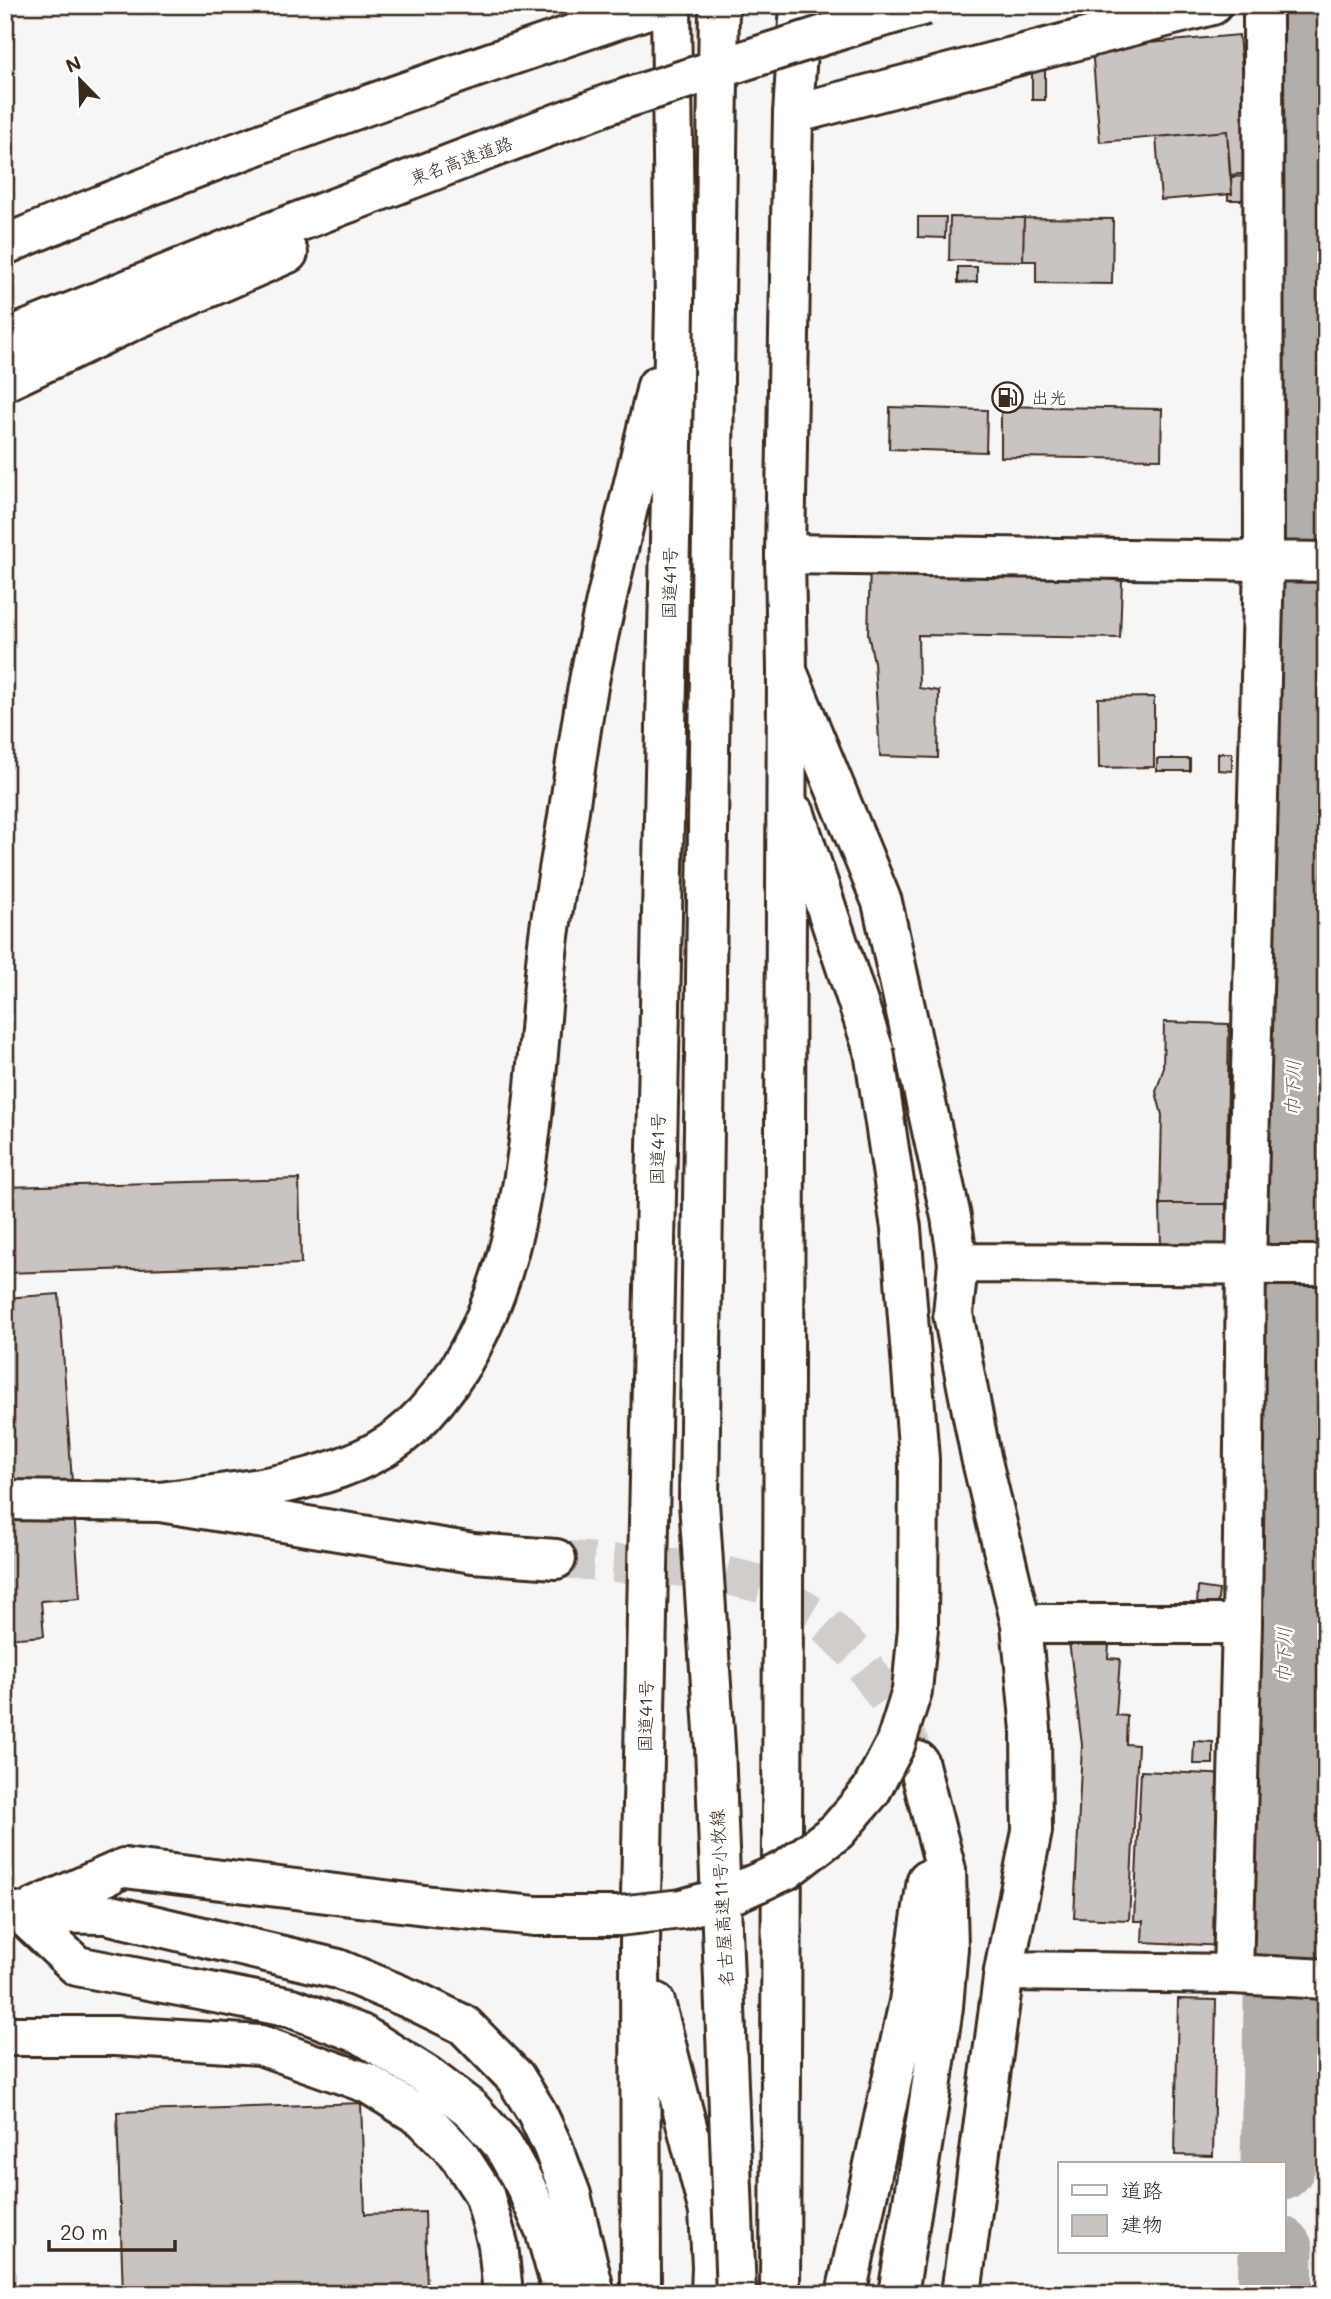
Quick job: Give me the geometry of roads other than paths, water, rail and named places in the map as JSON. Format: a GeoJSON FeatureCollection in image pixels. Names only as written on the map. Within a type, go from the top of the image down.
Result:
{"type":"FeatureCollection","features":[{"type":"Feature","properties":{"kind":"main road"},"geometry":{"type":"LineString","coordinates":[[5,245],[78,214],[304,129],[660,5]]}},
{"type":"Feature","properties":{"kind":"main road","name":"国道41号"},"geometry":{"type":"LineString","coordinates":[[641,2294],[640,1944],[676,306],[671,5]]}},
{"type":"Feature","properties":{"kind":"main road","name":"名古屋高速11号小牧線"},"geometry":{"type":"LineString","coordinates":[[719,5],[699,1502],[715,1746],[736,2294]]}},
{"type":"Feature","properties":{"kind":"main road"},"geometry":{"type":"LineString","coordinates":[[780,2294],[787,671],[785,554],[793,114],[800,5]]}},
{"type":"Feature","properties":{"kind":"main road","name":"東名高速道路"},"geometry":{"type":"LineString","coordinates":[[5,339],[261,236],[611,103],[925,5]]}},
{"type":"Feature","properties":{"kind":"main road"},"geometry":{"type":"LineString","coordinates":[[793,114],[1212,5]]}},
{"type":"Feature","properties":{"kind":"main road"},"geometry":{"type":"LineString","coordinates":[[1233,1974],[1242,1624],[1246,1266],[1264,562],[1263,5]]}},
{"type":"Feature","properties":{"kind":"main road"},"geometry":{"type":"LineString","coordinates":[[5,381],[568,121]]}},
{"type":"Feature","properties":{"kind":"main road"},"geometry":{"type":"LineString","coordinates":[[5,1500],[160,1502],[258,1489],[313,1476],[362,1460],[407,1430],[446,1391],[478,1335],[503,1272],[520,1196],[532,1113],[548,941],[590,676],[676,306]]}},
{"type":"Feature","properties":{"kind":"main road"},"geometry":{"type":"LineString","coordinates":[[785,554],[1326,562]]}},
{"type":"Feature","properties":{"kind":"main road"},"geometry":{"type":"LineString","coordinates":[[787,671],[882,902],[951,1217],[958,1263],[953,1314],[981,1457],[1021,1624],[1031,1730],[1032,1831],[1004,1971],[961,2294]]}},
{"type":"Feature","properties":{"kind":"main road"},"geometry":{"type":"LineString","coordinates":[[13,1912],[124,1868],[536,1916],[618,1916],[682,1909],[728,1896],[786,1870],[837,1831],[871,1791],[895,1745],[912,1691],[918,1629],[919,1459],[901,1227],[874,1051],[786,786]]}},
{"type":"Feature","properties":{"kind":"main road"},"geometry":{"type":"LineString","coordinates":[[958,1263],[1326,1265]]}},
{"type":"Feature","properties":{"kind":"main road"},"geometry":{"type":"LineString","coordinates":[[160,1502],[473,1553],[556,1559]]}},
{"type":"Feature","properties":{"kind":"main road"},"geometry":{"type":"LineString","coordinates":[[1021,1624],[1242,1624]]}},
{"type":"Feature","properties":{"kind":"main road"},"geometry":{"type":"LineString","coordinates":[[898,2294],[943,2007],[948,1948],[946,1870],[918,1761]]}},
{"type":"Feature","properties":{"kind":"main road"},"geometry":{"type":"LineString","coordinates":[[846,2294],[919,1947],[926,1888],[929,1797]]}},
{"type":"Feature","properties":{"kind":"main road"},"geometry":{"type":"LineString","coordinates":[[13,1912],[77,1966],[292,2008],[361,2034],[426,2075],[471,2109],[503,2145],[545,2230],[563,2294]]}},
{"type":"Feature","properties":{"kind":"main road"},"geometry":{"type":"LineString","coordinates":[[13,1912],[106,1914],[338,1969],[464,2025],[514,2077],[536,2111],[571,2195],[595,2294]]}},
{"type":"Feature","properties":{"kind":"main road"},"geometry":{"type":"LineString","coordinates":[[640,1944],[709,2212],[711,2294]]}},
{"type":"Feature","properties":{"kind":"main road"},"geometry":{"type":"LineString","coordinates":[[1004,1971],[1233,1974],[1326,1979]]}},
{"type":"Feature","properties":{"kind":"main road"},"geometry":{"type":"LineString","coordinates":[[5,2036],[116,2036],[260,2045],[366,2084],[423,2118],[458,2154],[484,2194],[498,2244],[503,2294]]}},
{"type":"Feature","properties":{"kind":"waterway","name":"巾下川"},"geometry":{"type":"LineString","coordinates":[[1278,2162],[1284,1488],[1313,12]]}},
{"type":"Feature","properties":{"kind":"waterway","name":"巾下川"},"geometry":{"type":"LineString","coordinates":[[1275,2294],[1276,2254]]}},
{"type":"Feature","properties":{"kind":"tunnel"},"geometry":{"type":"LineString","coordinates":[[556,1559],[700,1569],[761,1584],[820,1619],[855,1653],[888,1700],[912,1748]]}},
{"type":"Feature","properties":{"kind":"place","name":"出光"},"geometry":{"type":"Point","coordinates":[1008,397]}}]}
